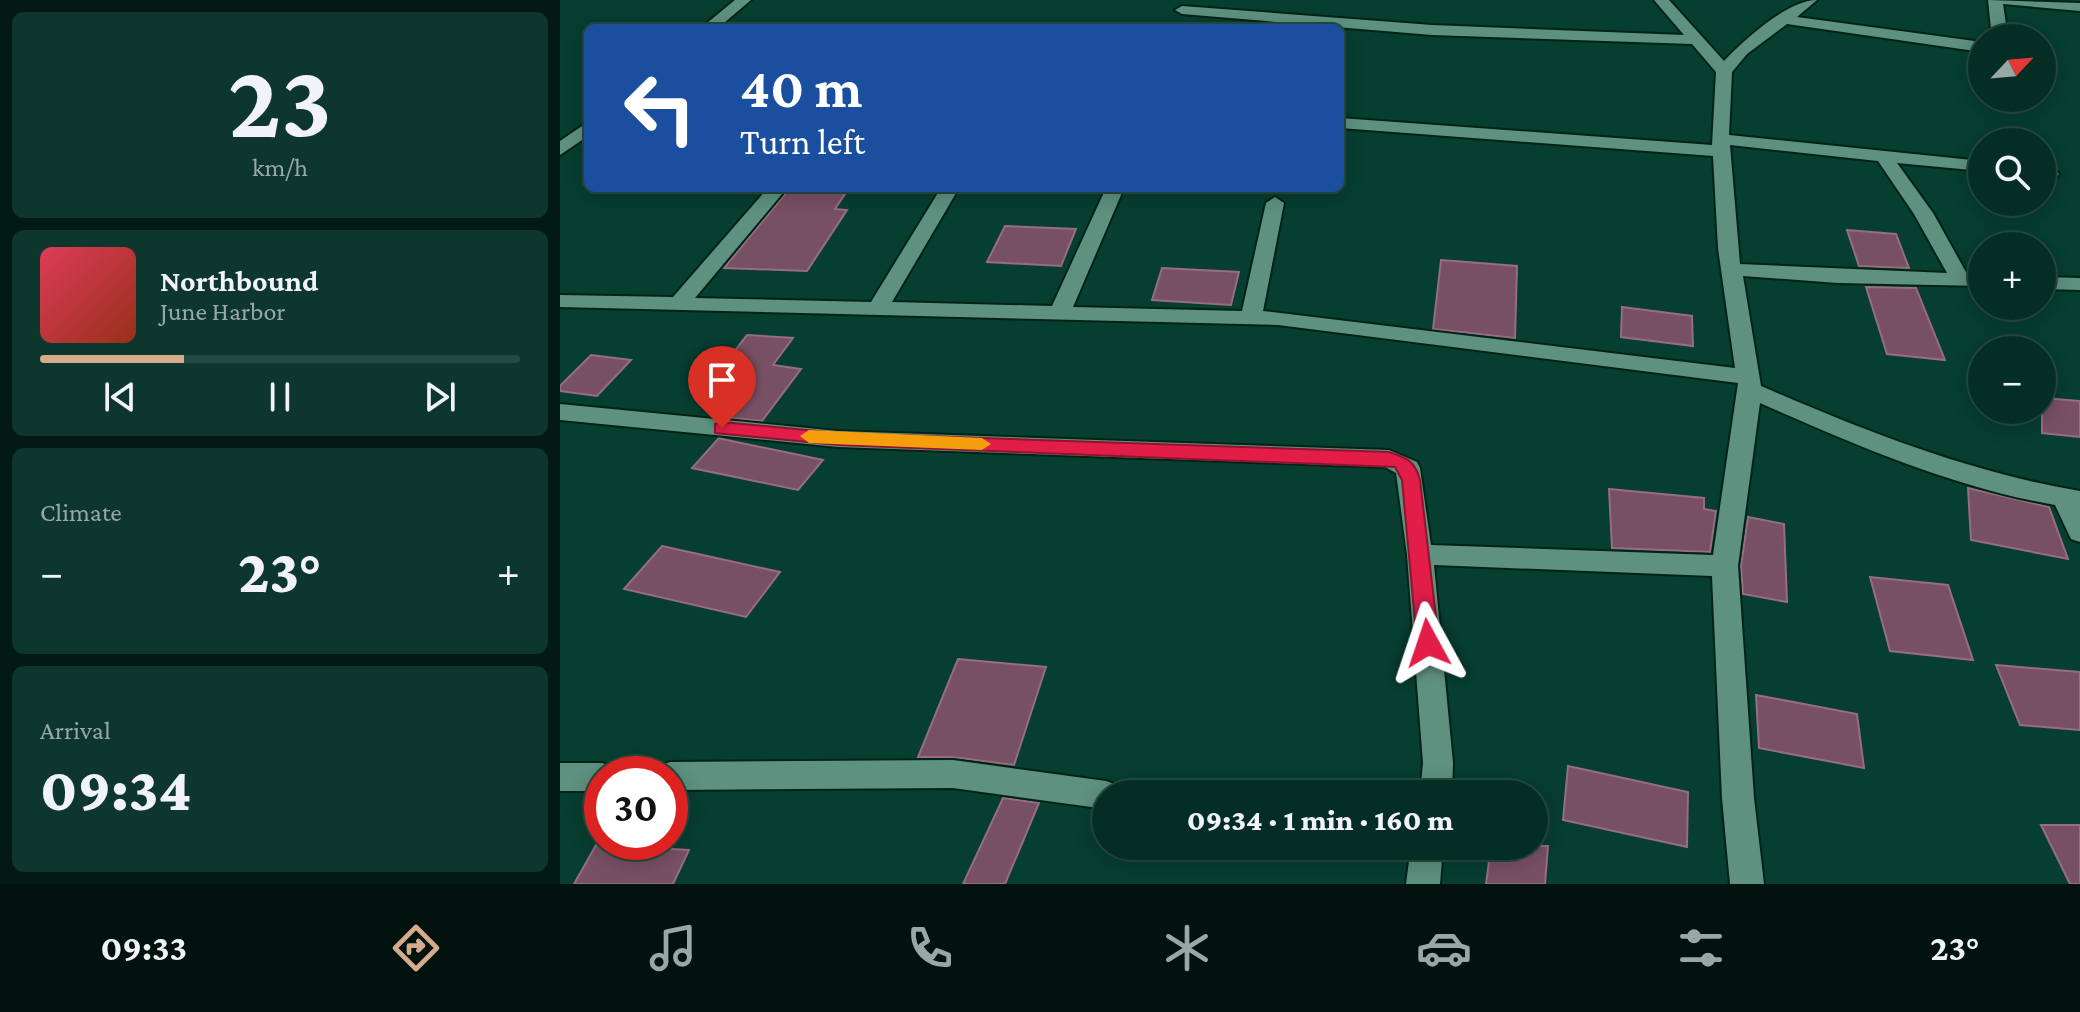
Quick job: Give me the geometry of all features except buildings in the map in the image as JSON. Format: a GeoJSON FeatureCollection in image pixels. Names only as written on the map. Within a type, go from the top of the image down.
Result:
{"type":"FeatureCollection","features":[{"type":"Feature","properties":{"kind":"street"},"geometry":{"type":"LineString","coordinates":[[714,24],[744,0]]}},
{"type":"Feature","properties":{"kind":"street"},"geometry":{"type":"LineString","coordinates":[[1661,0],[1724,71]]}},
{"type":"Feature","properties":{"kind":"street"},"geometry":{"type":"LineString","coordinates":[[1747,884],[1738,798],[1725,566],[1749,383],[1731,269],[1720,145],[1724,71],[1781,19],[1810,0]]}},
{"type":"Feature","properties":{"kind":"street"},"geometry":{"type":"LineString","coordinates":[[1995,0],[1998,24]]}},
{"type":"Feature","properties":{"kind":"street"},"geometry":{"type":"LineString","coordinates":[[2006,0],[2080,7]]}},
{"type":"Feature","properties":{"kind":"street"},"geometry":{"type":"LineString","coordinates":[[1182,10],[1447,31],[1696,40]]}},
{"type":"Feature","properties":{"kind":"street"},"geometry":{"type":"LineString","coordinates":[[1781,19],[1968,45]]}},
{"type":"Feature","properties":{"kind":"street"},"geometry":{"type":"LineString","coordinates":[[1344,123],[1886,155],[1968,164]]}},
{"type":"Feature","properties":{"kind":"street"},"geometry":{"type":"LineString","coordinates":[[560,150],[584,130]]}},
{"type":"Feature","properties":{"kind":"street"},"geometry":{"type":"LineString","coordinates":[[1886,155],[1889,168],[1923,213],[1960,279]]}},
{"type":"Feature","properties":{"kind":"street"},"geometry":{"type":"LineString","coordinates":[[679,304],[775,192]]}},
{"type":"Feature","properties":{"kind":"street"},"geometry":{"type":"LineString","coordinates":[[878,308],[948,192]]}},
{"type":"Feature","properties":{"kind":"street"},"geometry":{"type":"LineString","coordinates":[[1060,312],[1113,192]]}},
{"type":"Feature","properties":{"kind":"street"},"geometry":{"type":"LineString","coordinates":[[1251,318],[1275,203]]}},
{"type":"Feature","properties":{"kind":"street"},"geometry":{"type":"LineString","coordinates":[[1731,269],[1838,277],[1968,279]]}},
{"type":"Feature","properties":{"kind":"street"},"geometry":{"type":"LineString","coordinates":[[2056,283],[2080,284]]}},
{"type":"Feature","properties":{"kind":"street"},"geometry":{"type":"LineString","coordinates":[[560,301],[1060,312],[1332,323],[1749,383],[1865,440],[1981,478],[2073,499],[2080,532]]}},
{"type":"Feature","properties":{"kind":"street"},"geometry":{"type":"LineString","coordinates":[[560,412],[838,439],[1389,459],[1408,468],[1420,552],[1437,780]]}},
{"type":"Feature","properties":{"kind":"street"},"geometry":{"type":"LineString","coordinates":[[1420,552],[1428,556],[1725,566]]}},
{"type":"Feature","properties":{"kind":"street"},"geometry":{"type":"LineString","coordinates":[[688,776],[953,774],[1092,793]]}},
{"type":"Feature","properties":{"kind":"street"},"geometry":{"type":"LineString","coordinates":[[560,777],[584,777]]}},
{"type":"Feature","properties":{"kind":"street"},"geometry":{"type":"LineString","coordinates":[[1423,884],[1426,860]]}},
{"type":"Feature","properties":{"kind":"slow traffic"},"geometry":{"type":"LineString","coordinates":[[809,436],[982,444]]}},
{"type":"Feature","properties":{"kind":"route"},"geometry":{"type":"LineString","coordinates":[[722,428],[838,439],[1389,459],[1401,462],[1408,468],[1411,480],[1428,643]]}}]}
